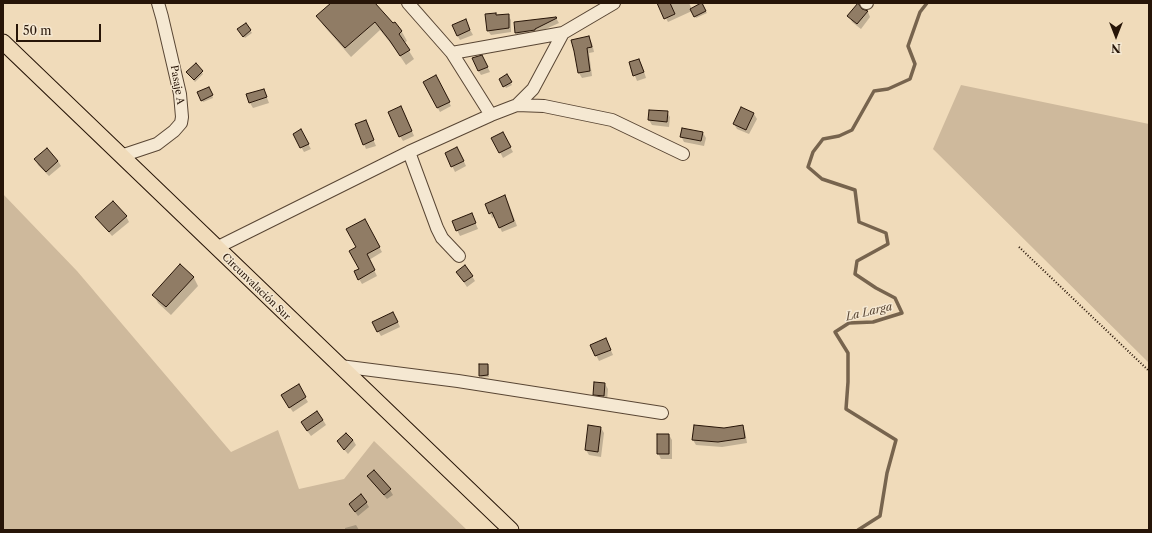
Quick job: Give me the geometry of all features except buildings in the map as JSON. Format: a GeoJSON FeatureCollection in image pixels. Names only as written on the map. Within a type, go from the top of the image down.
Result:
{"type":"FeatureCollection","features":[{"type":"Feature","properties":{"kind":"main road","name":"Circunvalación Sur"},"geometry":{"type":"LineString","coordinates":[[3,42],[510,530]]}},
{"type":"Feature","properties":{"kind":"street","name":"Pasaje A"},"geometry":{"type":"LineString","coordinates":[[121,156],[157,144],[174,131],[181,123],[182,117],[180,94],[158,3]]}},
{"type":"Feature","properties":{"kind":"street"},"geometry":{"type":"LineString","coordinates":[[408,3],[452,53],[491,115]]}},
{"type":"Feature","properties":{"kind":"street"},"geometry":{"type":"LineString","coordinates":[[452,53],[563,33],[614,3]]}},
{"type":"Feature","properties":{"kind":"street"},"geometry":{"type":"LineString","coordinates":[[517,105],[533,88],[563,33]]}},
{"type":"Feature","properties":{"kind":"street"},"geometry":{"type":"LineString","coordinates":[[216,248],[409,152],[491,115],[517,105],[544,106],[612,120],[683,154]]}},
{"type":"Feature","properties":{"kind":"street"},"geometry":{"type":"LineString","coordinates":[[409,152],[437,228],[442,238],[459,256]]}},
{"type":"Feature","properties":{"kind":"street"},"geometry":{"type":"LineString","coordinates":[[340,366],[458,382],[662,413]]}},
{"type":"Feature","properties":{"kind":"path"},"geometry":{"type":"LineString","coordinates":[[1019,247],[1149,371]]}},
{"type":"Feature","properties":{"kind":"shaded area"},"geometry":{"type":"Polygon","coordinates":[[[961,85],[1149,124],[1149,363],[933,149],[961,85]]]}},
{"type":"Feature","properties":{"kind":"shaded area"},"geometry":{"type":"Polygon","coordinates":[[[3,194],[77,271],[231,452],[278,430],[299,489],[344,479],[374,441],[467,530],[3,530],[3,194]]]}},
{"type":"Feature","properties":{"kind":"waterway","name":"La Larga"},"geometry":{"type":"LineString","coordinates":[[858,530],[880,516],[887,473],[896,440],[846,409],[848,353],[835,332],[849,323],[873,322],[902,313],[895,298],[876,288],[855,274],[857,261],[888,244],[886,233],[859,222],[855,190],[822,179],[808,167],[813,152],[823,139],[839,136],[852,130],[874,91],[888,89],[910,79],[915,64],[908,46],[920,12],[927,3]]}}]}
